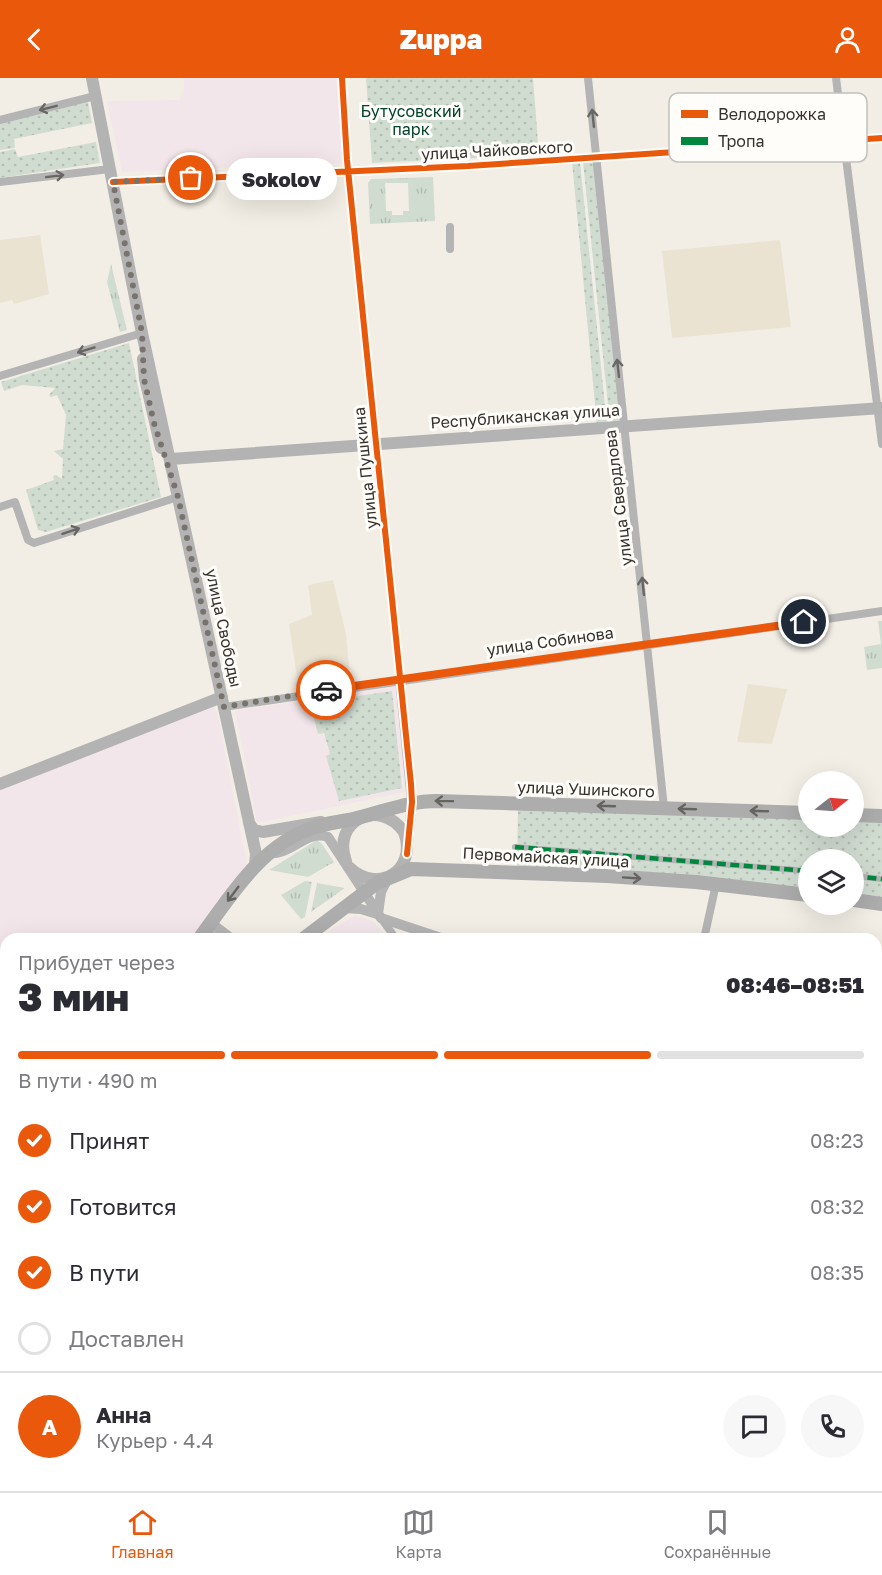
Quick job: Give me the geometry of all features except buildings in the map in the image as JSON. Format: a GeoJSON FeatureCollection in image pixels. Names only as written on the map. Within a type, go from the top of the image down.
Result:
{"type":"FeatureCollection","features":[{"type":"Feature","properties":{"kind":"main road","name":"улица Свободы"},"geometry":{"type":"LineString","coordinates":[[92,78],[149,378],[223,702],[252,836],[255,865]]}},
{"type":"Feature","properties":{"kind":"main road","name":"Республиканская улица"},"geometry":{"type":"LineString","coordinates":[[167,460],[880,408]]}},
{"type":"Feature","properties":{"kind":"main road","name":"улица Собинова"},"geometry":{"type":"LineString","coordinates":[[0,784],[223,702]]}},
{"type":"Feature","properties":{"kind":"main road","name":"улица Ушинского"},"geometry":{"type":"LineString","coordinates":[[205,931],[255,865],[289,838],[331,822],[364,816],[412,802],[798,813]]}},
{"type":"Feature","properties":{"kind":"main road"},"geometry":{"type":"LineString","coordinates":[[379,815],[393,820],[404,832],[407,854],[401,867],[391,876],[368,879],[347,864],[342,848],[345,835],[352,824],[364,816],[379,815]]}},
{"type":"Feature","properties":{"kind":"main road"},"geometry":{"type":"LineString","coordinates":[[864,815],[882,816]]}},
{"type":"Feature","properties":{"kind":"main road"},"geometry":{"type":"LineString","coordinates":[[249,823],[254,830],[262,832],[311,822],[331,822]]}},
{"type":"Feature","properties":{"kind":"main road"},"geometry":{"type":"LineString","coordinates":[[252,836],[268,853]]}},
{"type":"Feature","properties":{"kind":"main road","name":"Первомайская улица"},"geometry":{"type":"LineString","coordinates":[[311,933],[363,892],[391,876],[411,869],[716,884],[798,894]]}},
{"type":"Feature","properties":{"kind":"main road"},"geometry":{"type":"LineString","coordinates":[[864,901],[882,904]]}},
{"type":"Feature","properties":{"kind":"street","name":"улица Пушкина"},"geometry":{"type":"LineString","coordinates":[[342,78],[412,802],[407,854]]}},
{"type":"Feature","properties":{"kind":"street","name":"улица Свердлова"},"geometry":{"type":"LineString","coordinates":[[588,78],[649,644],[664,808]]}},
{"type":"Feature","properties":{"kind":"street"},"geometry":{"type":"LineString","coordinates":[[836,78],[838,93]]}},
{"type":"Feature","properties":{"kind":"street"},"geometry":{"type":"LineString","coordinates":[[0,120],[95,96]]}},
{"type":"Feature","properties":{"kind":"street","name":"улица Чайковского"},"geometry":{"type":"LineString","coordinates":[[867,139],[882,138]]}},
{"type":"Feature","properties":{"kind":"street","name":"улица Чайковского"},"geometry":{"type":"LineString","coordinates":[[0,182],[112,175],[350,171],[669,153]]}},
{"type":"Feature","properties":{"kind":"street"},"geometry":{"type":"LineString","coordinates":[[847,162],[880,408],[882,444]]}},
{"type":"Feature","properties":{"kind":"street"},"geometry":{"type":"LineString","coordinates":[[450,227],[450,249]]}},
{"type":"Feature","properties":{"kind":"street"},"geometry":{"type":"LineString","coordinates":[[0,376],[142,333]]}},
{"type":"Feature","properties":{"kind":"street"},"geometry":{"type":"LineString","coordinates":[[0,507],[15,502],[27,540],[34,543],[178,497]]}},
{"type":"Feature","properties":{"kind":"street","name":"улица Собинова"},"geometry":{"type":"LineString","coordinates":[[223,702],[882,611]]}},
{"type":"Feature","properties":{"kind":"street"},"geometry":{"type":"LineString","coordinates":[[268,853],[284,852],[312,836],[324,835],[333,841],[363,892],[392,933]]}},
{"type":"Feature","properties":{"kind":"street"},"geometry":{"type":"LineString","coordinates":[[515,847],[798,870]]}},
{"type":"Feature","properties":{"kind":"street"},"geometry":{"type":"LineString","coordinates":[[379,916],[381,892],[391,876]]}},
{"type":"Feature","properties":{"kind":"street"},"geometry":{"type":"LineString","coordinates":[[864,877],[882,879]]}},
{"type":"Feature","properties":{"kind":"street"},"geometry":{"type":"LineString","coordinates":[[705,933],[716,884]]}},
{"type":"Feature","properties":{"kind":"street"},"geometry":{"type":"LineString","coordinates":[[343,908],[361,909],[427,933]]}},
{"type":"Feature","properties":{"kind":"shaded area"},"geometry":{"type":"Polygon","coordinates":[[[183,78],[339,78],[344,163],[122,172],[107,101],[179,100],[184,88],[183,78]]]}},
{"type":"Feature","properties":{"kind":"shaded area"},"geometry":{"type":"Polygon","coordinates":[[[40,235],[49,294],[14,304],[12,300],[0,303],[0,240],[40,235]]]}},
{"type":"Feature","properties":{"kind":"shaded area"},"geometry":{"type":"Polygon","coordinates":[[[780,240],[791,327],[672,338],[662,251],[780,240]]]}},
{"type":"Feature","properties":{"kind":"shaded area"},"geometry":{"type":"Polygon","coordinates":[[[333,580],[346,634],[350,677],[298,684],[289,624],[312,615],[308,585],[333,580]]]}},
{"type":"Feature","properties":{"kind":"shaded area"},"geometry":{"type":"Polygon","coordinates":[[[748,684],[787,689],[772,744],[737,742],[748,684]]]}},
{"type":"Feature","properties":{"kind":"shaded area"},"geometry":{"type":"Polygon","coordinates":[[[393,686],[397,689],[406,792],[257,823],[235,711],[393,686]],[[310,703],[317,729],[323,733],[330,755],[326,756],[402,788],[310,703]]]}},
{"type":"Feature","properties":{"kind":"shaded area"},"geometry":{"type":"Polygon","coordinates":[[[213,706],[217,712],[247,865],[195,933],[0,933],[0,789],[213,706]]]}},
{"type":"Feature","properties":{"kind":"shaded area"},"geometry":{"type":"Polygon","coordinates":[[[355,915],[373,921],[384,933],[326,933],[355,915]]]}},
{"type":"Feature","properties":{"kind":"green space","name":"Бутусовский парк"},"geometry":{"type":"Polygon","coordinates":[[[366,78],[533,78],[539,155],[372,163],[366,78]]]}},
{"type":"Feature","properties":{"kind":"green space"},"geometry":{"type":"Polygon","coordinates":[[[88,102],[92,123],[14,139],[15,148],[0,150],[0,124],[88,102]]]}},
{"type":"Feature","properties":{"kind":"green space"},"geometry":{"type":"Polygon","coordinates":[[[96,142],[100,163],[0,178],[0,152],[15,149],[18,157],[96,142]]]}},
{"type":"Feature","properties":{"kind":"green space"},"geometry":{"type":"Polygon","coordinates":[[[594,161],[621,424],[610,424],[583,162],[594,161]]]}},
{"type":"Feature","properties":{"kind":"green space"},"geometry":{"type":"Polygon","coordinates":[[[572,162],[580,162],[607,425],[597,425],[572,162]]]}},
{"type":"Feature","properties":{"kind":"green space"},"geometry":{"type":"Polygon","coordinates":[[[433,177],[435,221],[370,224],[368,183],[371,179],[433,177]],[[385,183],[386,211],[392,211],[392,215],[403,215],[403,211],[409,211],[408,183],[385,183]]]}},
{"type":"Feature","properties":{"kind":"green space"},"geometry":{"type":"Polygon","coordinates":[[[111,264],[127,330],[120,332],[107,282],[111,264]]]}},
{"type":"Feature","properties":{"kind":"green space"},"geometry":{"type":"Polygon","coordinates":[[[129,343],[161,497],[46,532],[38,530],[26,490],[54,480],[53,476],[56,475],[62,479],[63,459],[54,451],[63,449],[66,415],[57,395],[51,397],[49,395],[55,388],[22,385],[4,391],[1,382],[129,343]]]}},
{"type":"Feature","properties":{"kind":"green space"},"geometry":{"type":"Polygon","coordinates":[[[878,621],[882,621],[882,668],[867,670],[864,647],[881,644],[878,621]]]}},
{"type":"Feature","properties":{"kind":"green space"},"geometry":{"type":"Polygon","coordinates":[[[392,691],[402,788],[339,801],[326,756],[330,754],[324,733],[318,734],[310,703],[392,691]]]}},
{"type":"Feature","properties":{"kind":"green space"},"geometry":{"type":"Polygon","coordinates":[[[518,805],[798,819],[798,837],[864,837],[864,821],[882,822],[882,902],[864,900],[864,849],[798,849],[798,892],[517,870],[518,805]]]}},
{"type":"Feature","properties":{"kind":"green space"},"geometry":{"type":"Polygon","coordinates":[[[317,840],[334,862],[308,877],[269,870],[317,840]]]}},
{"type":"Feature","properties":{"kind":"green space"},"geometry":{"type":"Polygon","coordinates":[[[305,881],[312,882],[305,917],[301,919],[281,895],[305,881]]]}},
{"type":"Feature","properties":{"kind":"green space"},"geometry":{"type":"Polygon","coordinates":[[[317,883],[345,888],[311,912],[317,883]]]}},
{"type":"Feature","properties":{"kind":"marked path"},"geometry":{"type":"LineString","coordinates":[[515,847],[798,870]]}},
{"type":"Feature","properties":{"kind":"marked path"},"geometry":{"type":"LineString","coordinates":[[864,877],[882,879]]}},
{"type":"Feature","properties":{"kind":"cycle path"},"geometry":{"type":"LineString","coordinates":[[342,78],[347,160],[411,784],[412,802],[407,854]]}},
{"type":"Feature","properties":{"kind":"cycle path"},"geometry":{"type":"LineString","coordinates":[[867,139],[882,138]]}},
{"type":"Feature","properties":{"kind":"cycle path"},"geometry":{"type":"LineString","coordinates":[[113,182],[468,166],[669,152]]}},
{"type":"Feature","properties":{"kind":"way so far"},"geometry":{"type":"LineString","coordinates":[[191,178],[113,182],[142,333],[144,379],[154,423],[178,497],[224,707],[326,690]]}},
{"type":"Feature","properties":{"kind":"place","name":"Sokolov"},"geometry":{"type":"Point","coordinates":[191,178]}},
{"type":"Feature","properties":{"kind":"route"},"geometry":{"type":"LineString","coordinates":[[326,690],[804,622]]}}]}
